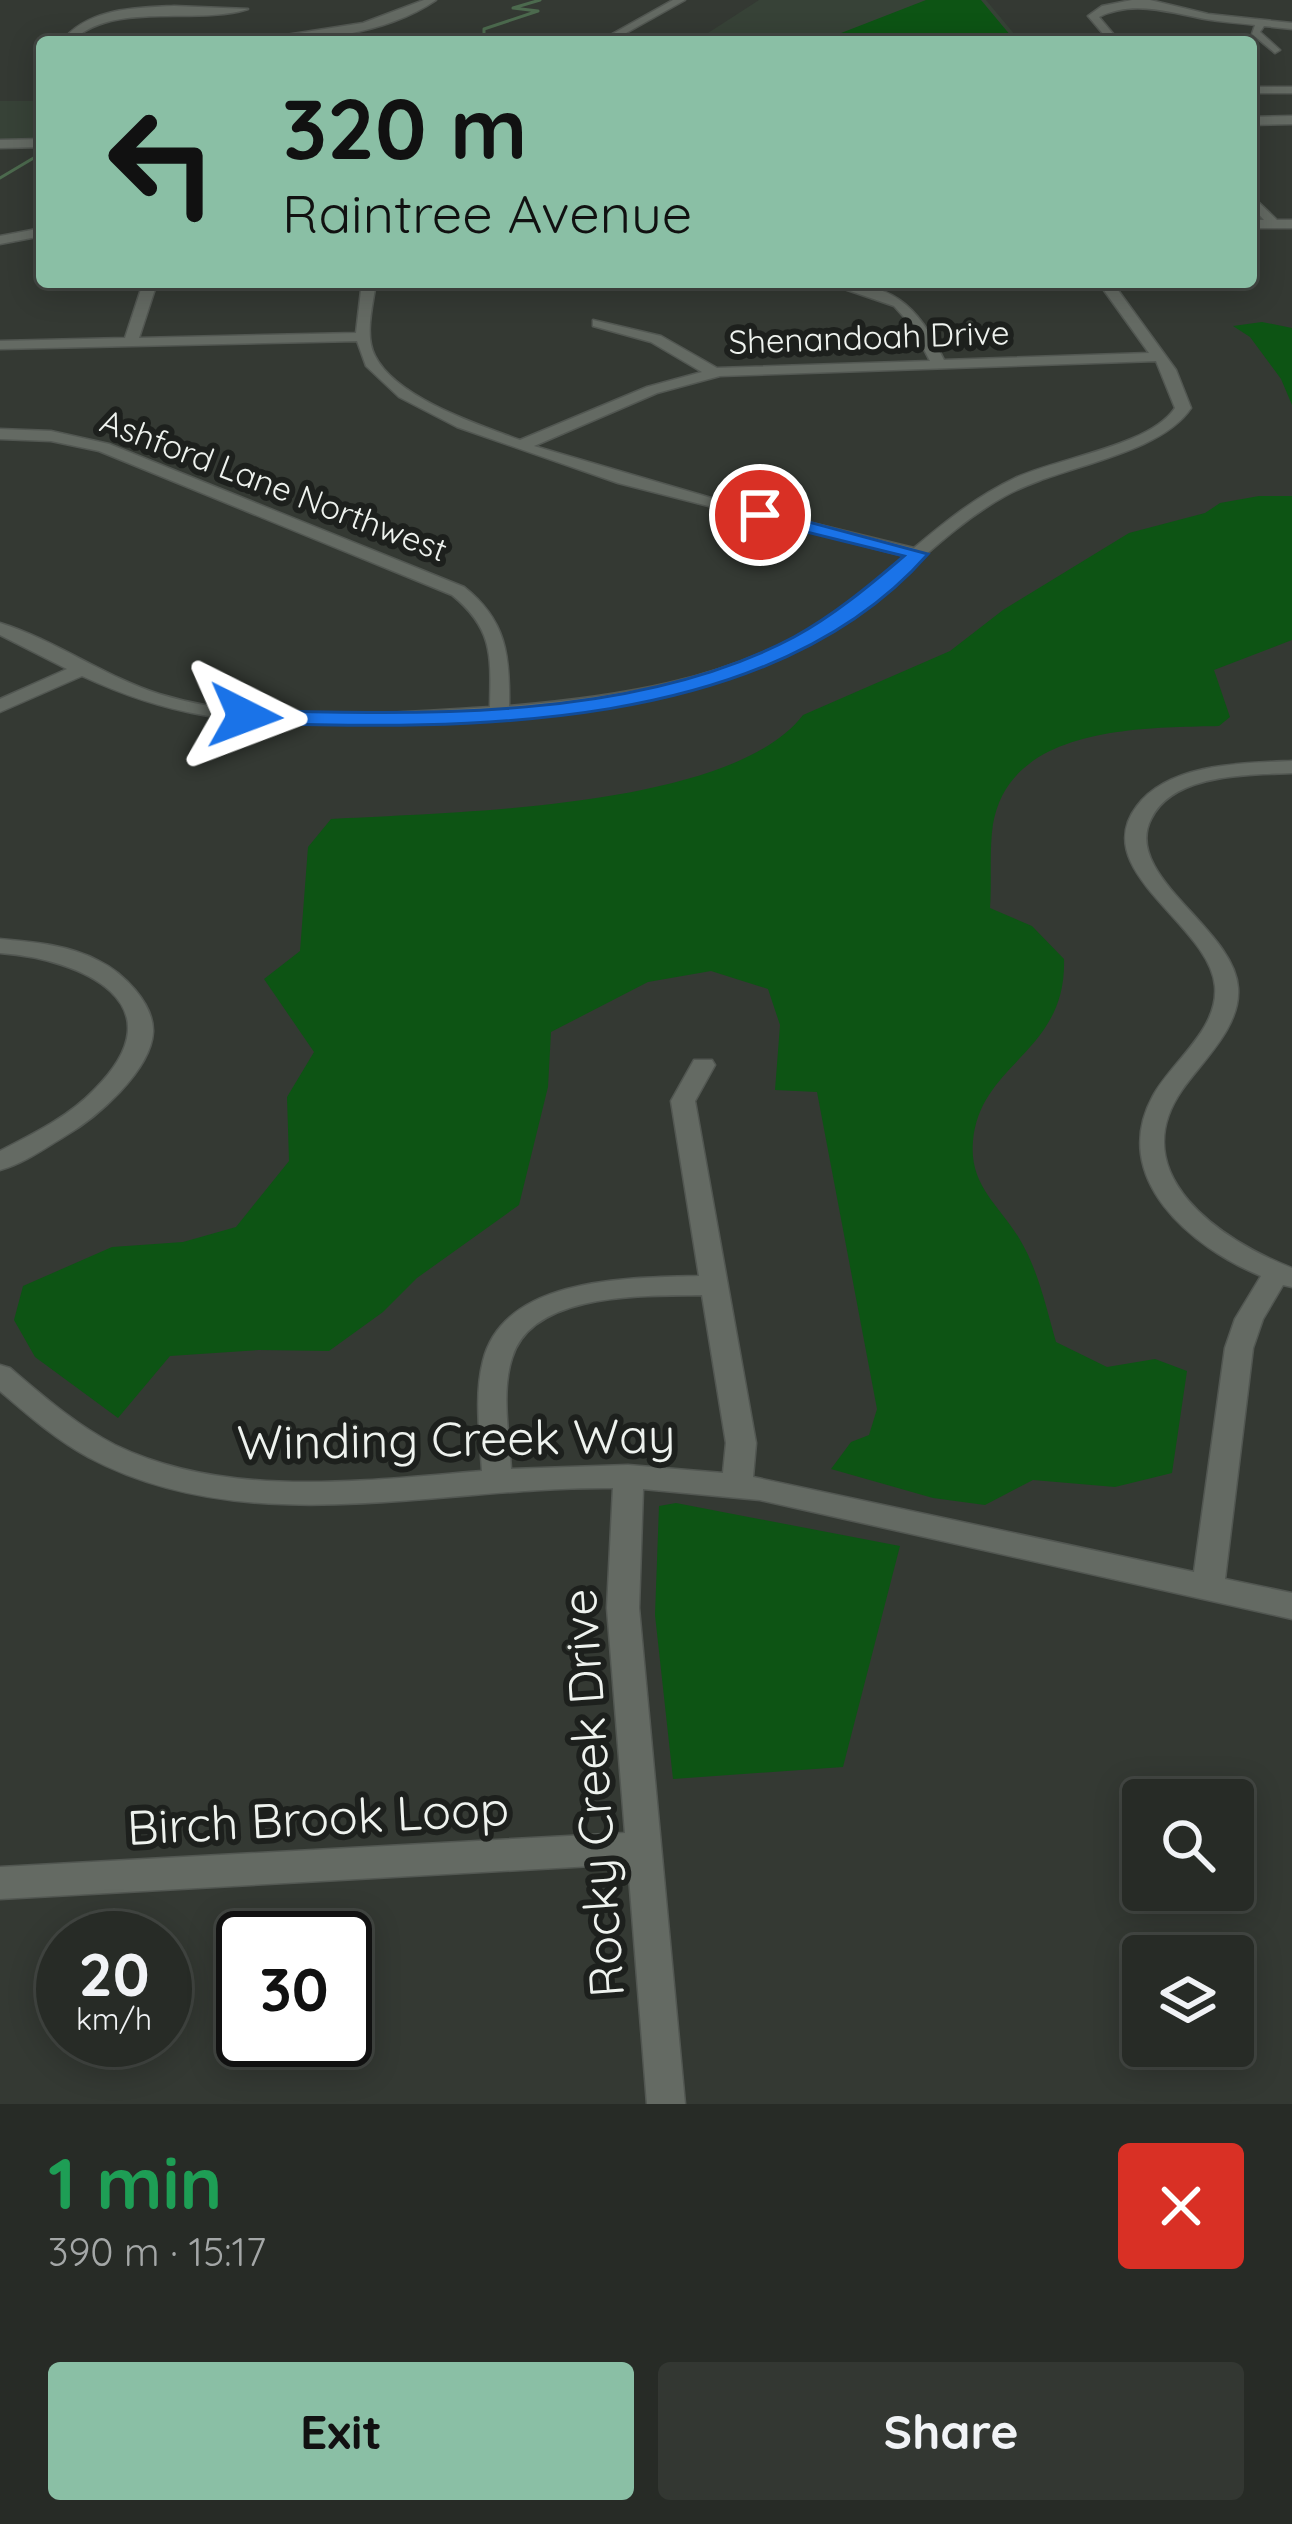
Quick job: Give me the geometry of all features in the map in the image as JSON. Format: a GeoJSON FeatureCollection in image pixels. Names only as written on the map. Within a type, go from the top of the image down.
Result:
{"type":"FeatureCollection","features":[{"type":"Feature","properties":{"kind":"main road"},"geometry":{"type":"LineString","coordinates":[[1257,121],[1292,120]]}},
{"type":"Feature","properties":{"kind":"main road"},"geometry":{"type":"LineString","coordinates":[[0,144],[36,143]]}},
{"type":"Feature","properties":{"kind":"street"},"geometry":{"type":"LineString","coordinates":[[291,36],[378,24],[431,0]]}},
{"type":"Feature","properties":{"kind":"street"},"geometry":{"type":"LineString","coordinates":[[614,36],[680,0]]}},
{"type":"Feature","properties":{"kind":"street"},"geometry":{"type":"LineString","coordinates":[[1110,36],[1093,16],[1105,8],[1140,1],[1292,26]]}},
{"type":"Feature","properties":{"kind":"street"},"geometry":{"type":"LineString","coordinates":[[70,36],[77,26],[111,15],[244,4],[240,28],[244,36]]}},
{"type":"Feature","properties":{"kind":"street"},"geometry":{"type":"LineString","coordinates":[[1261,24],[1256,32],[1275,50]]}},
{"type":"Feature","properties":{"kind":"street"},"geometry":{"type":"LineString","coordinates":[[1257,91],[1292,90]]}},
{"type":"Feature","properties":{"kind":"street"},"geometry":{"type":"LineString","coordinates":[[1257,206],[1274,224]]}},
{"type":"Feature","properties":{"kind":"street"},"geometry":{"type":"LineString","coordinates":[[1257,224],[1292,224]]}},
{"type":"Feature","properties":{"kind":"street"},"geometry":{"type":"LineString","coordinates":[[0,240],[36,233]]}},
{"type":"Feature","properties":{"kind":"street"},"geometry":{"type":"LineString","coordinates":[[130,342],[148,288]]}},
{"type":"Feature","properties":{"kind":"street"},"geometry":{"type":"LineString","coordinates":[[368,288],[364,337],[370,361],[403,396],[453,420],[651,487],[919,554]]}},
{"type":"Feature","properties":{"kind":"street"},"geometry":{"type":"LineString","coordinates":[[857,288],[909,309],[938,363]]}},
{"type":"Feature","properties":{"kind":"street"},"geometry":{"type":"LineString","coordinates":[[0,628],[83,670],[172,704],[245,716],[500,714],[634,699],[746,666],[833,624],[986,500],[1151,436],[1173,423],[1183,400],[1160,357],[1110,288]]}},
{"type":"Feature","properties":{"kind":"street"},"geometry":{"type":"LineString","coordinates":[[598,323],[656,339],[714,373]]}},
{"type":"Feature","properties":{"kind":"street"},"geometry":{"type":"LineString","coordinates":[[0,345],[364,337]]}},
{"type":"Feature","properties":{"kind":"street","name":"Shenandoah Drive"},"geometry":{"type":"LineString","coordinates":[[523,445],[652,390],[714,373],[1160,357]]}},
{"type":"Feature","properties":{"kind":"street","name":"Ashford Lane Northwest"},"geometry":{"type":"LineString","coordinates":[[0,434],[51,436],[103,447],[441,582],[489,618],[500,651],[500,714]]}},
{"type":"Feature","properties":{"kind":"street"},"geometry":{"type":"LineString","coordinates":[[0,706],[83,670]]}},
{"type":"Feature","properties":{"kind":"street"},"geometry":{"type":"LineString","coordinates":[[1208,1588],[1239,1348],[1249,1319],[1284,1275],[1208,1235],[1166,1191],[1154,1167],[1152,1121],[1221,1015],[1227,982],[1212,946],[1144,870],[1133,842],[1141,814],[1167,792],[1204,778],[1292,766]]}},
{"type":"Feature","properties":{"kind":"street"},"geometry":{"type":"LineString","coordinates":[[0,946],[49,951],[99,968],[128,996],[141,1032],[126,1071],[92,1110],[0,1162]]}},
{"type":"Feature","properties":{"kind":"street"},"geometry":{"type":"LineString","coordinates":[[703,1065],[683,1101],[741,1443],[736,1486]]}},
{"type":"Feature","properties":{"kind":"street"},"geometry":{"type":"LineString","coordinates":[[497,1481],[498,1353],[524,1321],[573,1296],[713,1285]]}},
{"type":"Feature","properties":{"kind":"street","name":"Winding Creek Way"},"geometry":{"type":"LineString","coordinates":[[0,1376],[76,1437],[116,1458],[205,1486],[306,1494],[628,1476],[736,1486],[1292,1606]]}},
{"type":"Feature","properties":{"kind":"street","name":"Rocky Creek Drive"},"geometry":{"type":"LineString","coordinates":[[628,1476],[622,1608],[665,2104]]}},
{"type":"Feature","properties":{"kind":"street","name":"Birch Brook Loop"},"geometry":{"type":"LineString","coordinates":[[0,1883],[640,1848]]}},
{"type":"Feature","properties":{"kind":"shaded area"},"geometry":{"type":"Polygon","coordinates":[[[759,0],[986,0],[1016,36],[703,36],[759,0]]]}},
{"type":"Feature","properties":{"kind":"shaded area"},"geometry":{"type":"Polygon","coordinates":[[[0,101],[36,101],[36,139],[0,140],[0,101]]]}},
{"type":"Feature","properties":{"kind":"green space"},"geometry":{"type":"Polygon","coordinates":[[[926,0],[981,0],[1011,36],[841,36],[836,35],[926,0]]]}},
{"type":"Feature","properties":{"kind":"green space"},"geometry":{"type":"Polygon","coordinates":[[[1262,322],[1292,328],[1292,405],[1281,379],[1250,337],[1233,326],[1262,322]]]}},
{"type":"Feature","properties":{"kind":"green space"},"geometry":{"type":"Polygon","coordinates":[[[1292,496],[1292,640],[1214,670],[1230,717],[1219,726],[1154,728],[1084,739],[1052,750],[1025,767],[1005,791],[992,834],[990,908],[1032,926],[1064,959],[1061,991],[1052,1016],[979,1114],[973,1141],[976,1170],[1026,1250],[1056,1342],[1107,1367],[1155,1359],[1187,1371],[1172,1473],[1115,1487],[1033,1480],[985,1505],[933,1498],[831,1469],[851,1442],[869,1435],[877,1409],[817,1092],[775,1090],[780,1025],[768,989],[711,971],[648,982],[551,1032],[548,1087],[519,1205],[417,1278],[383,1312],[329,1351],[170,1356],[118,1418],[35,1357],[14,1320],[23,1286],[112,1247],[183,1242],[236,1227],[289,1161],[287,1097],[314,1052],[264,979],[300,951],[308,847],[331,819],[583,800],[715,770],[767,746],[803,715],[950,651],[1003,610],[1129,533],[1205,513],[1220,503],[1292,496]]]}},
{"type":"Feature","properties":{"kind":"green space"},"geometry":{"type":"Polygon","coordinates":[[[676,1503],[900,1546],[843,1767],[673,1779],[655,1615],[659,1506],[676,1503]]]}},
{"type":"Feature","properties":{"kind":"waterway"},"geometry":{"type":"LineString","coordinates":[[484,36],[484,29],[538,11],[513,8],[540,0]]}},
{"type":"Feature","properties":{"kind":"waterway"},"geometry":{"type":"LineString","coordinates":[[0,178],[36,157]]}},
{"type":"Feature","properties":{"kind":"route"},"geometry":{"type":"LineString","coordinates":[[245,716],[337,719],[528,712],[658,693],[746,666],[800,642],[859,605],[919,554],[760,515]]}}]}
